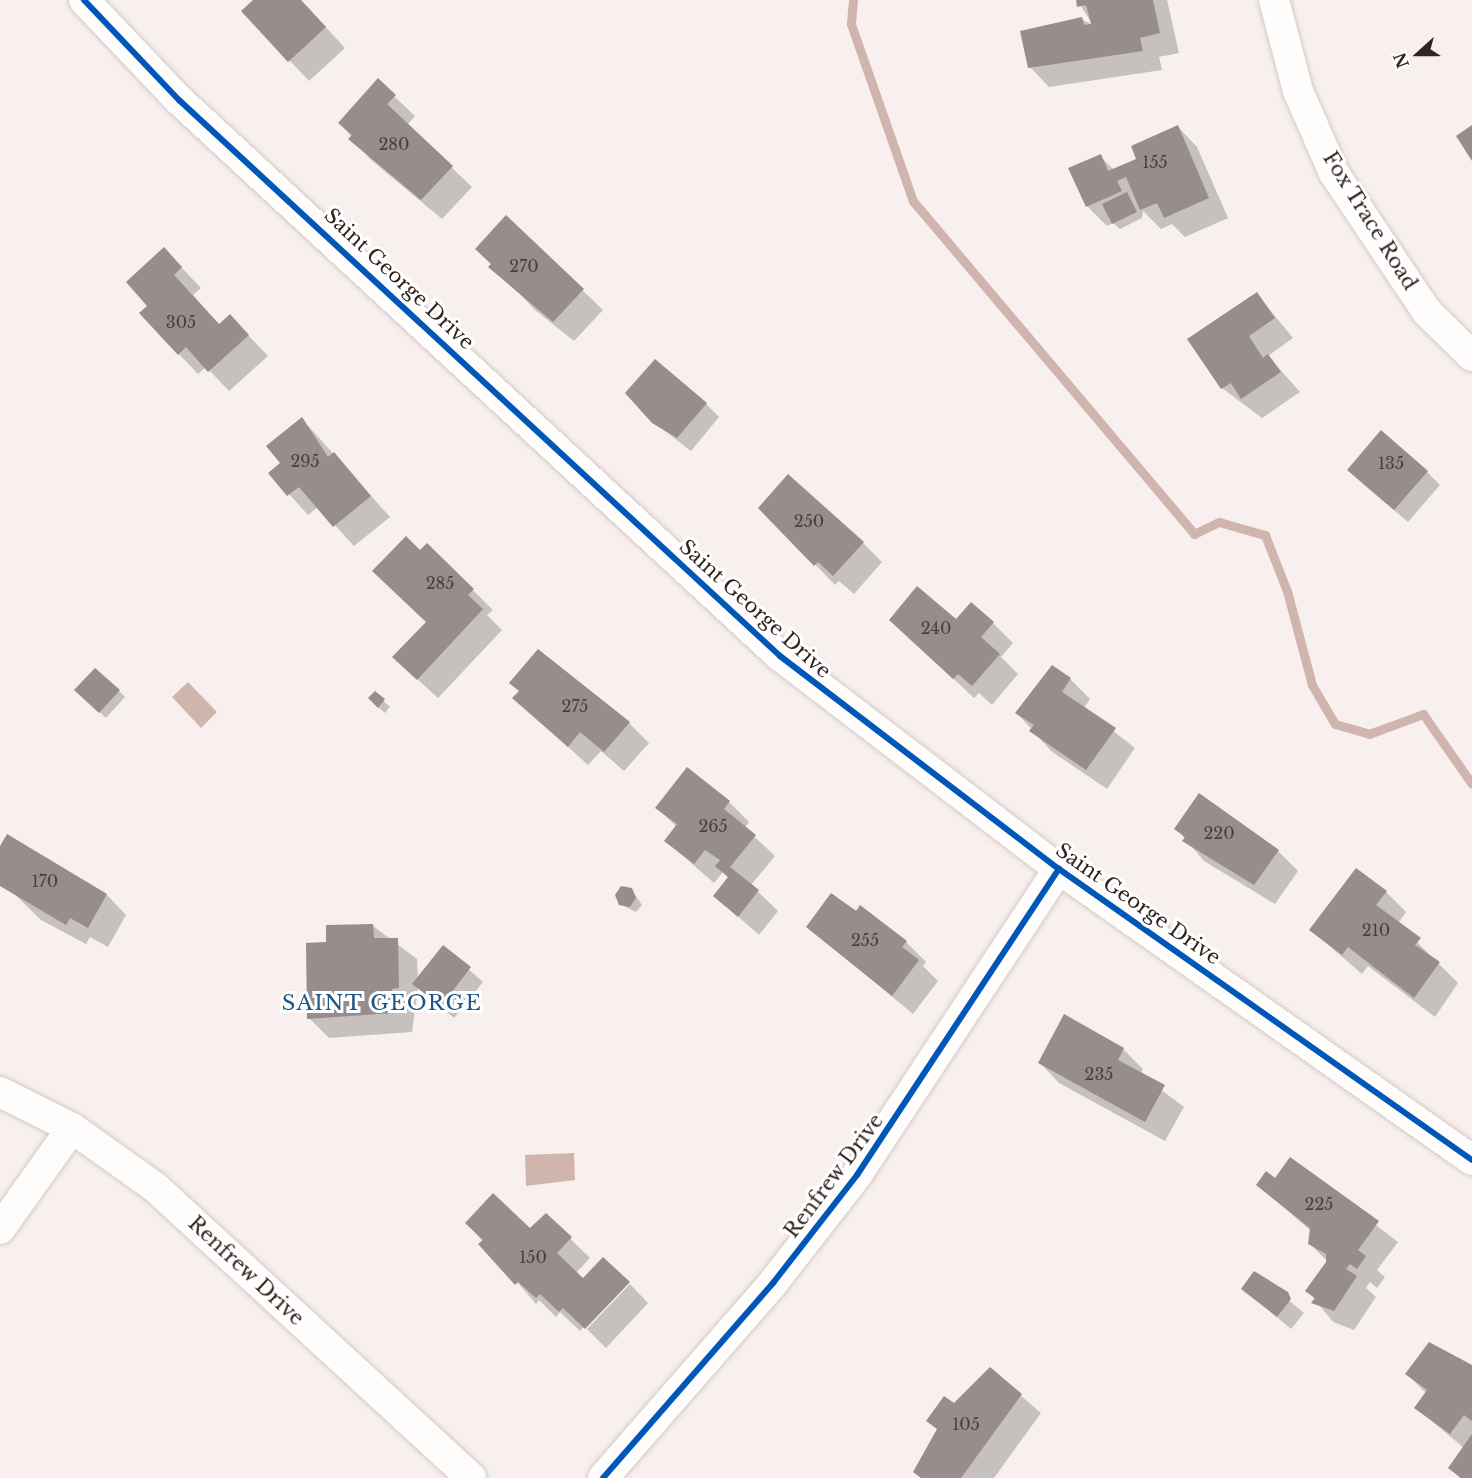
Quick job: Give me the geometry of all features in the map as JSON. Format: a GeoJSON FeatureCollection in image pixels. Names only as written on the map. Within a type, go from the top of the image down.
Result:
{"type":"FeatureCollection","features":[{"type":"Feature","properties":{"kind":"street","name":"Saint George Drive"},"geometry":{"type":"LineString","coordinates":[[84,0],[179,100],[780,656],[1059,869],[1472,1160]]}},
{"type":"Feature","properties":{"kind":"street","name":"Fox Trace Road"},"geometry":{"type":"LineString","coordinates":[[1275,0],[1298,92],[1334,173],[1427,312],[1472,356]]}},
{"type":"Feature","properties":{"kind":"street","name":"Renfrew Drive"},"geometry":{"type":"LineString","coordinates":[[603,1478],[773,1283],[857,1175],[1059,869]]}},
{"type":"Feature","properties":{"kind":"street","name":"Renfrew Drive"},"geometry":{"type":"LineString","coordinates":[[0,1092],[72,1128],[156,1188],[471,1478]]}},
{"type":"Feature","properties":{"kind":"street"},"geometry":{"type":"LineString","coordinates":[[0,1229],[72,1128]]}},
{"type":"Feature","properties":{"kind":"shaded area"},"geometry":{"type":"Polygon","coordinates":[[[188,682],[217,712],[201,728],[172,697],[188,682]]]}},
{"type":"Feature","properties":{"kind":"shaded area"},"geometry":{"type":"Polygon","coordinates":[[[574,1153],[575,1180],[526,1186],[525,1155],[574,1153]]]}},
{"type":"Feature","properties":{"kind":"building"},"geometry":{"type":"Polygon","coordinates":[[[253,0],[301,0],[326,27],[288,62],[241,11],[253,0]]]}},
{"type":"Feature","properties":{"kind":"building"},"geometry":{"type":"Polygon","coordinates":[[[1076,0],[1153,0],[1160,33],[1140,38],[1143,51],[1028,68],[1020,31],[1082,17],[1084,25],[1091,24],[1086,5],[1077,7],[1076,0]]]}},
{"type":"Feature","properties":{"kind":"building"},"geometry":{"type":"Polygon","coordinates":[[[378,78],[396,95],[387,104],[453,166],[421,200],[348,139],[352,135],[338,123],[378,78]]]}},
{"type":"Feature","properties":{"kind":"building"},"geometry":{"type":"Polygon","coordinates":[[[1178,125],[1209,198],[1164,218],[1157,203],[1140,210],[1126,177],[1117,181],[1122,191],[1086,207],[1068,168],[1101,154],[1108,171],[1136,159],[1131,146],[1178,125]]]}},
{"type":"Feature","properties":{"kind":"building"},"geometry":{"type":"Polygon","coordinates":[[[1472,125],[1472,161],[1456,136],[1472,125]]]}},
{"type":"Feature","properties":{"kind":"building"},"geometry":{"type":"Polygon","coordinates":[[[1127,192],[1137,212],[1112,224],[1102,204],[1127,192]]]}},
{"type":"Feature","properties":{"kind":"building"},"geometry":{"type":"Polygon","coordinates":[[[506,215],[584,289],[553,322],[488,267],[491,264],[475,249],[506,215]]]}},
{"type":"Feature","properties":{"kind":"building"},"geometry":{"type":"Polygon","coordinates":[[[164,247],[182,267],[174,275],[219,324],[230,314],[249,335],[208,372],[186,347],[178,355],[139,313],[147,306],[126,282],[164,247]]]}},
{"type":"Feature","properties":{"kind":"building"},"geometry":{"type":"Polygon","coordinates":[[[1257,292],[1275,318],[1249,336],[1263,358],[1268,354],[1281,372],[1241,399],[1231,383],[1221,389],[1187,339],[1257,292]]]}},
{"type":"Feature","properties":{"kind":"building"},"geometry":{"type":"Polygon","coordinates":[[[655,359],[707,403],[677,438],[652,423],[625,393],[655,359]]]}},
{"type":"Feature","properties":{"kind":"building"},"geometry":{"type":"Polygon","coordinates":[[[302,417],[328,457],[334,452],[371,496],[333,527],[299,487],[287,496],[268,473],[280,463],[266,446],[302,417]]]}},
{"type":"Feature","properties":{"kind":"building"},"geometry":{"type":"Polygon","coordinates":[[[1381,430],[1428,471],[1394,510],[1347,470],[1381,430]]]}},
{"type":"Feature","properties":{"kind":"building"},"geometry":{"type":"Polygon","coordinates":[[[788,474],[864,542],[833,576],[818,562],[814,566],[758,508],[788,474]]]}},
{"type":"Feature","properties":{"kind":"building"},"geometry":{"type":"Polygon","coordinates":[[[406,536],[420,550],[427,543],[474,589],[468,595],[483,609],[417,680],[392,657],[426,622],[372,571],[406,536]]]}},
{"type":"Feature","properties":{"kind":"building"},"geometry":{"type":"Polygon","coordinates":[[[917,586],[956,619],[971,602],[994,622],[981,637],[1000,654],[972,686],[958,674],[953,679],[889,620],[917,586]]]}},
{"type":"Feature","properties":{"kind":"building"},"geometry":{"type":"Polygon","coordinates":[[[538,649],[630,722],[604,752],[580,732],[568,747],[512,698],[519,691],[509,683],[538,649]]]}},
{"type":"Feature","properties":{"kind":"building"},"geometry":{"type":"Polygon","coordinates":[[[1052,665],[1071,678],[1062,692],[1116,728],[1086,770],[1029,731],[1034,725],[1015,713],[1052,665]]]}},
{"type":"Feature","properties":{"kind":"building"},"geometry":{"type":"Polygon","coordinates":[[[95,668],[120,690],[99,713],[74,690],[95,668]]]}},
{"type":"Feature","properties":{"kind":"building"},"geometry":{"type":"Polygon","coordinates":[[[375,691],[385,699],[378,708],[368,698],[375,691]]]}},
{"type":"Feature","properties":{"kind":"building"},"geometry":{"type":"Polygon","coordinates":[[[687,767],[730,801],[724,809],[756,835],[730,867],[759,890],[738,917],[713,896],[728,877],[715,866],[720,860],[705,850],[694,864],[664,841],[677,824],[655,808],[687,767]]]}},
{"type":"Feature","properties":{"kind":"building"},"geometry":{"type":"Polygon","coordinates":[[[1199,793],[1279,850],[1254,885],[1182,841],[1185,837],[1174,829],[1199,793]]]}},
{"type":"Feature","properties":{"kind":"building"},"geometry":{"type":"Polygon","coordinates":[[[7,834],[107,894],[88,928],[70,918],[66,925],[0,886],[0,846],[7,834]]]}},
{"type":"Feature","properties":{"kind":"building"},"geometry":{"type":"Polygon","coordinates":[[[1356,868],[1387,891],[1376,905],[1421,938],[1415,945],[1440,962],[1414,998],[1348,947],[1342,955],[1309,930],[1356,868]]]}},
{"type":"Feature","properties":{"kind":"building"},"geometry":{"type":"Polygon","coordinates":[[[621,886],[632,888],[636,898],[630,907],[619,905],[615,895],[621,886]]]}},
{"type":"Feature","properties":{"kind":"building"},"geometry":{"type":"Polygon","coordinates":[[[831,893],[856,911],[860,905],[907,941],[902,947],[919,960],[892,996],[806,927],[831,893]]]}},
{"type":"Feature","properties":{"kind":"building"},"geometry":{"type":"Polygon","coordinates":[[[373,924],[374,938],[398,938],[399,988],[392,989],[393,1013],[307,1019],[306,943],[326,942],[326,925],[373,924]]]}},
{"type":"Feature","properties":{"kind":"building"},"geometry":{"type":"Polygon","coordinates":[[[443,945],[471,967],[441,1006],[412,984],[443,945]]]}},
{"type":"Feature","properties":{"kind":"building"},"geometry":{"type":"Polygon","coordinates":[[[1064,1014],[1124,1048],[1118,1060],[1165,1085],[1145,1122],[1038,1063],[1064,1014]]]}},
{"type":"Feature","properties":{"kind":"building"},"geometry":{"type":"Polygon","coordinates":[[[1290,1157],[1379,1221],[1358,1250],[1366,1256],[1357,1269],[1350,1264],[1346,1269],[1357,1276],[1334,1311],[1311,1303],[1315,1298],[1305,1291],[1326,1262],[1326,1254],[1308,1244],[1310,1228],[1256,1185],[1266,1171],[1275,1178],[1290,1157]]]}},
{"type":"Feature","properties":{"kind":"building"},"geometry":{"type":"Polygon","coordinates":[[[493,1193],[530,1228],[546,1213],[572,1237],[557,1253],[583,1278],[603,1257],[630,1282],[585,1329],[563,1308],[559,1312],[540,1294],[536,1298],[518,1282],[515,1285],[478,1244],[483,1240],[465,1223],[493,1193]]]}},
{"type":"Feature","properties":{"kind":"building"},"geometry":{"type":"Polygon","coordinates":[[[1254,1271],[1288,1292],[1291,1299],[1277,1317],[1241,1289],[1254,1271]]]}},
{"type":"Feature","properties":{"kind":"building"},"geometry":{"type":"Polygon","coordinates":[[[1429,1342],[1472,1365],[1472,1421],[1464,1415],[1450,1434],[1414,1408],[1427,1390],[1405,1374],[1429,1342]]]}},
{"type":"Feature","properties":{"kind":"building"},"geometry":{"type":"Polygon","coordinates":[[[990,1367],[1022,1394],[961,1478],[921,1478],[913,1472],[937,1429],[926,1421],[944,1396],[954,1403],[990,1367]]]}},
{"type":"Feature","properties":{"kind":"building"},"geometry":{"type":"Polygon","coordinates":[[[1472,1434],[1472,1478],[1461,1478],[1448,1468],[1472,1434]]]}},
{"type":"Feature","properties":{"kind":"waterway"},"geometry":{"type":"LineString","coordinates":[[853,0],[851,24],[913,201],[1194,534],[1219,522],[1265,535],[1287,591],[1312,685],[1335,724],[1369,734],[1423,714],[1472,784]]}},
{"type":"Feature","properties":{"kind":"cycle path"},"geometry":{"type":"LineString","coordinates":[[84,0],[179,100],[780,656],[1059,869],[1472,1160]]}},
{"type":"Feature","properties":{"kind":"cycle path"},"geometry":{"type":"LineString","coordinates":[[603,1478],[773,1283],[857,1175],[1059,869]]}},
{"type":"Feature","properties":{"kind":"district","name":"SAINT GEORGE"},"geometry":{"type":"Point","coordinates":[382,1003]}}]}
